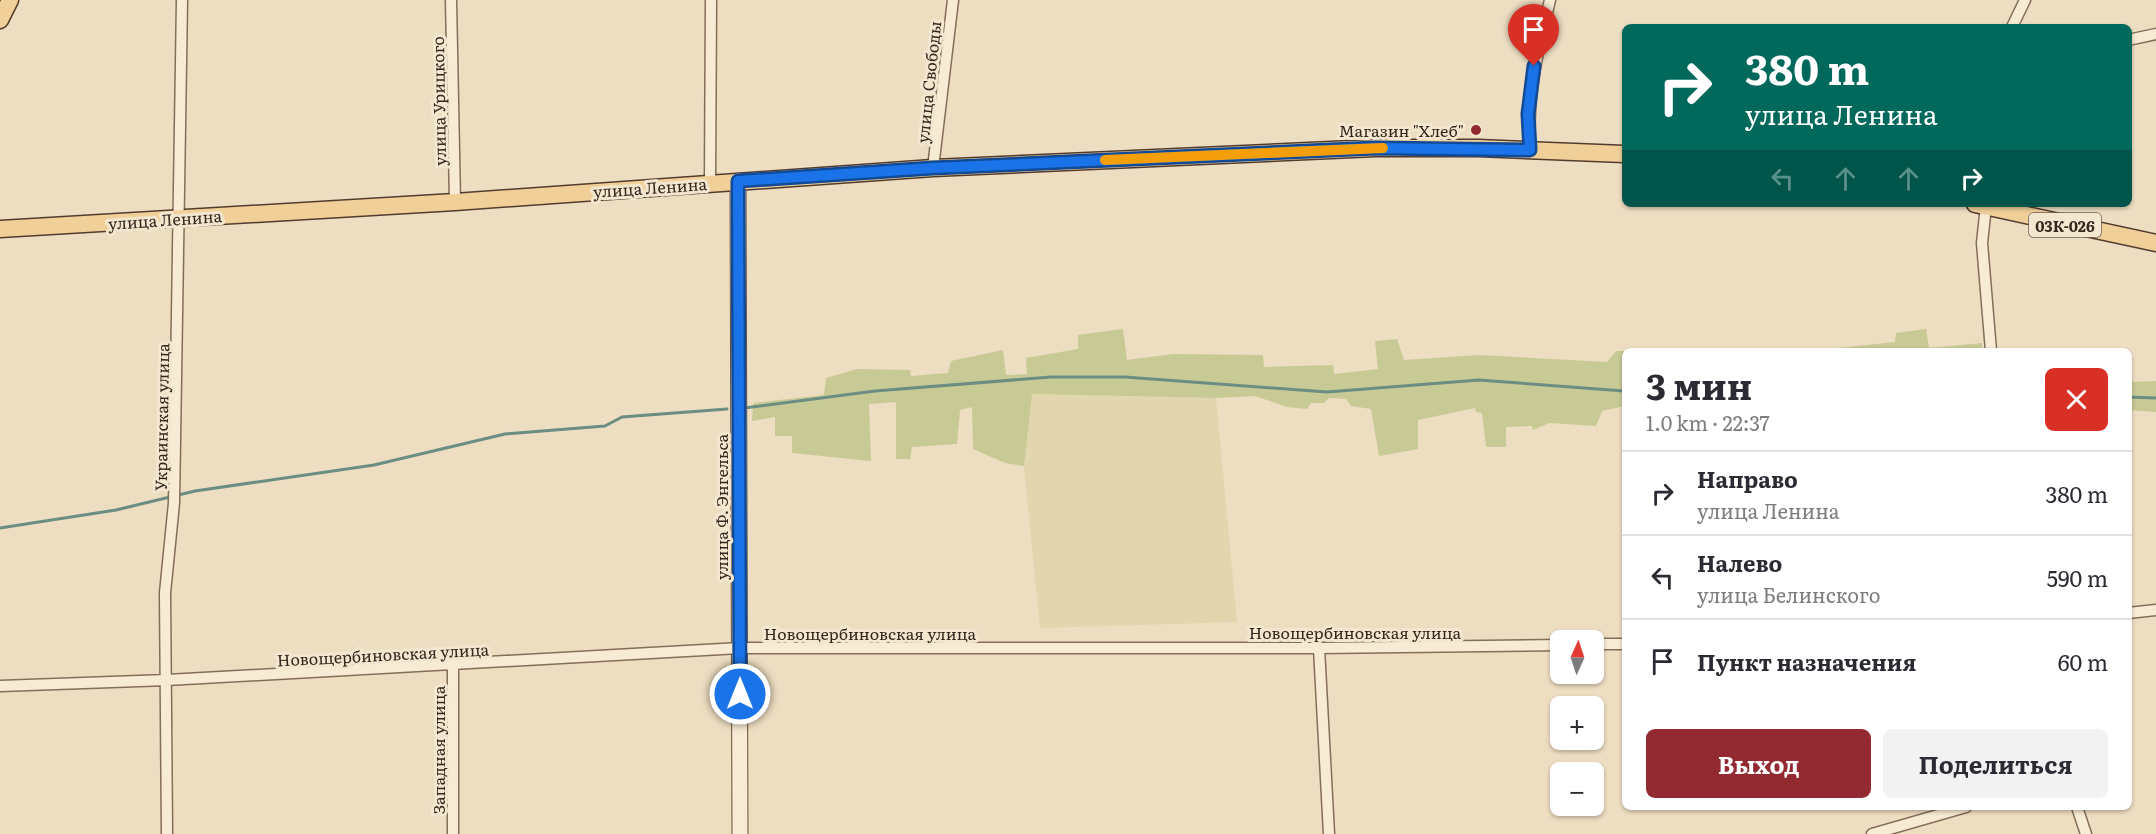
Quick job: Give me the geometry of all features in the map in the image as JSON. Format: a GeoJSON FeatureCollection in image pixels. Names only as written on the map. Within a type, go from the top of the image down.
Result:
{"type":"FeatureCollection","features":[{"type":"Feature","properties":{"kind":"main road"},"geometry":{"type":"LineString","coordinates":[[0,20],[10,0]]}},
{"type":"Feature","properties":{"kind":"main road","name":"улица Ленина"},"geometry":{"type":"LineString","coordinates":[[0,229],[455,202],[710,182],[933,168],[1375,148],[1622,154]]}},
{"type":"Feature","properties":{"kind":"main road","name":"улица Ф. Энгельса"},"geometry":{"type":"LineString","coordinates":[[738,181],[740,834]]}},
{"type":"Feature","properties":{"kind":"main road","name":"03К-026"},"geometry":{"type":"LineString","coordinates":[[1987,207],[2156,243]]}},
{"type":"Feature","properties":{"kind":"street","name":"Украинская улица"},"geometry":{"type":"LineString","coordinates":[[167,834],[165,593],[174,503],[182,0]]}},
{"type":"Feature","properties":{"kind":"street","name":"улица Урицкого"},"geometry":{"type":"LineString","coordinates":[[451,0],[455,202]]}},
{"type":"Feature","properties":{"kind":"street"},"geometry":{"type":"LineString","coordinates":[[710,182],[711,0]]}},
{"type":"Feature","properties":{"kind":"street","name":"улица Свободы"},"geometry":{"type":"LineString","coordinates":[[933,168],[953,0]]}},
{"type":"Feature","properties":{"kind":"street"},"geometry":{"type":"LineString","coordinates":[[1530,150],[1528,114],[1534,66],[1550,0]]}},
{"type":"Feature","properties":{"kind":"street"},"geometry":{"type":"LineString","coordinates":[[2013,24],[2025,0]]}},
{"type":"Feature","properties":{"kind":"street"},"geometry":{"type":"LineString","coordinates":[[2132,39],[2156,34]]}},
{"type":"Feature","properties":{"kind":"street"},"geometry":{"type":"LineString","coordinates":[[1978,207],[1991,348]]}},
{"type":"Feature","properties":{"kind":"street"},"geometry":{"type":"LineString","coordinates":[[2132,613],[2156,610]]}},
{"type":"Feature","properties":{"kind":"street"},"geometry":{"type":"LineString","coordinates":[[1604,644],[1622,644]]}},
{"type":"Feature","properties":{"kind":"street","name":"Новощербиновская улица"},"geometry":{"type":"LineString","coordinates":[[0,686],[167,680],[740,648],[1319,648],[1550,645]]}},
{"type":"Feature","properties":{"kind":"street"},"geometry":{"type":"LineString","coordinates":[[1319,648],[1329,834]]}},
{"type":"Feature","properties":{"kind":"street","name":"Западная улица"},"geometry":{"type":"LineString","coordinates":[[453,665],[453,834]]}},
{"type":"Feature","properties":{"kind":"street"},"geometry":{"type":"LineString","coordinates":[[1872,834],[1956,810]]}},
{"type":"Feature","properties":{"kind":"street"},"geometry":{"type":"LineString","coordinates":[[2078,810],[2086,834]]}},
{"type":"Feature","properties":{"kind":"shaded area"},"geometry":{"type":"Polygon","coordinates":[[[1031,394],[1216,398],[1237,622],[1040,628],[1024,466],[1031,394]]]}},
{"type":"Feature","properties":{"kind":"green space"},"geometry":{"type":"Polygon","coordinates":[[[1123,329],[1127,360],[1173,354],[1263,355],[1264,367],[1333,365],[1334,374],[1378,369],[1375,341],[1397,339],[1404,360],[1479,355],[1607,362],[1616,351],[1622,351],[1622,406],[1602,411],[1596,426],[1549,423],[1533,430],[1532,426],[1506,427],[1506,447],[1486,447],[1482,413],[1476,412],[1475,408],[1418,420],[1418,449],[1379,456],[1371,409],[1351,406],[1346,399],[1329,398],[1324,403],[1311,403],[1307,409],[1287,407],[1255,396],[1216,398],[1032,394],[1024,466],[1005,463],[973,449],[972,407],[960,410],[957,444],[912,447],[910,459],[896,459],[896,402],[869,404],[871,461],[792,453],[792,436],[775,436],[775,417],[752,421],[753,403],[824,395],[826,378],[857,369],[910,370],[911,376],[948,373],[951,361],[1003,350],[1006,375],[1027,374],[1026,358],[1078,349],[1078,335],[1123,329]]]}},
{"type":"Feature","properties":{"kind":"green space"},"geometry":{"type":"Polygon","coordinates":[[[1926,329],[1929,348],[1838,348],[1895,342],[1896,333],[1926,329]]]}},
{"type":"Feature","properties":{"kind":"green space"},"geometry":{"type":"Polygon","coordinates":[[[1982,343],[1982,348],[1929,348],[1982,343]]]}},
{"type":"Feature","properties":{"kind":"green space"},"geometry":{"type":"Polygon","coordinates":[[[2156,381],[2156,412],[2132,410],[2132,382],[2156,381]]]}},
{"type":"Feature","properties":{"kind":"waterway"},"geometry":{"type":"LineString","coordinates":[[744,408],[875,391],[1051,377],[1125,377],[1327,392],[1479,380],[1622,391]]}},
{"type":"Feature","properties":{"kind":"waterway"},"geometry":{"type":"LineString","coordinates":[[2132,397],[2156,398]]}},
{"type":"Feature","properties":{"kind":"waterway"},"geometry":{"type":"LineString","coordinates":[[0,528],[116,510],[195,491],[374,465],[505,434],[605,426],[622,417],[727,409]]}},
{"type":"Feature","properties":{"kind":"slow traffic"},"geometry":{"type":"LineString","coordinates":[[1105,160],[1383,148]]}},
{"type":"Feature","properties":{"kind":"place","name":"Магазин \"Хлеб\""},"geometry":{"type":"Point","coordinates":[1476,130]}},
{"type":"Feature","properties":{"kind":"route"},"geometry":{"type":"LineString","coordinates":[[740,694],[738,181],[933,168],[1375,148],[1530,150],[1528,114],[1534,66]]}}]}
